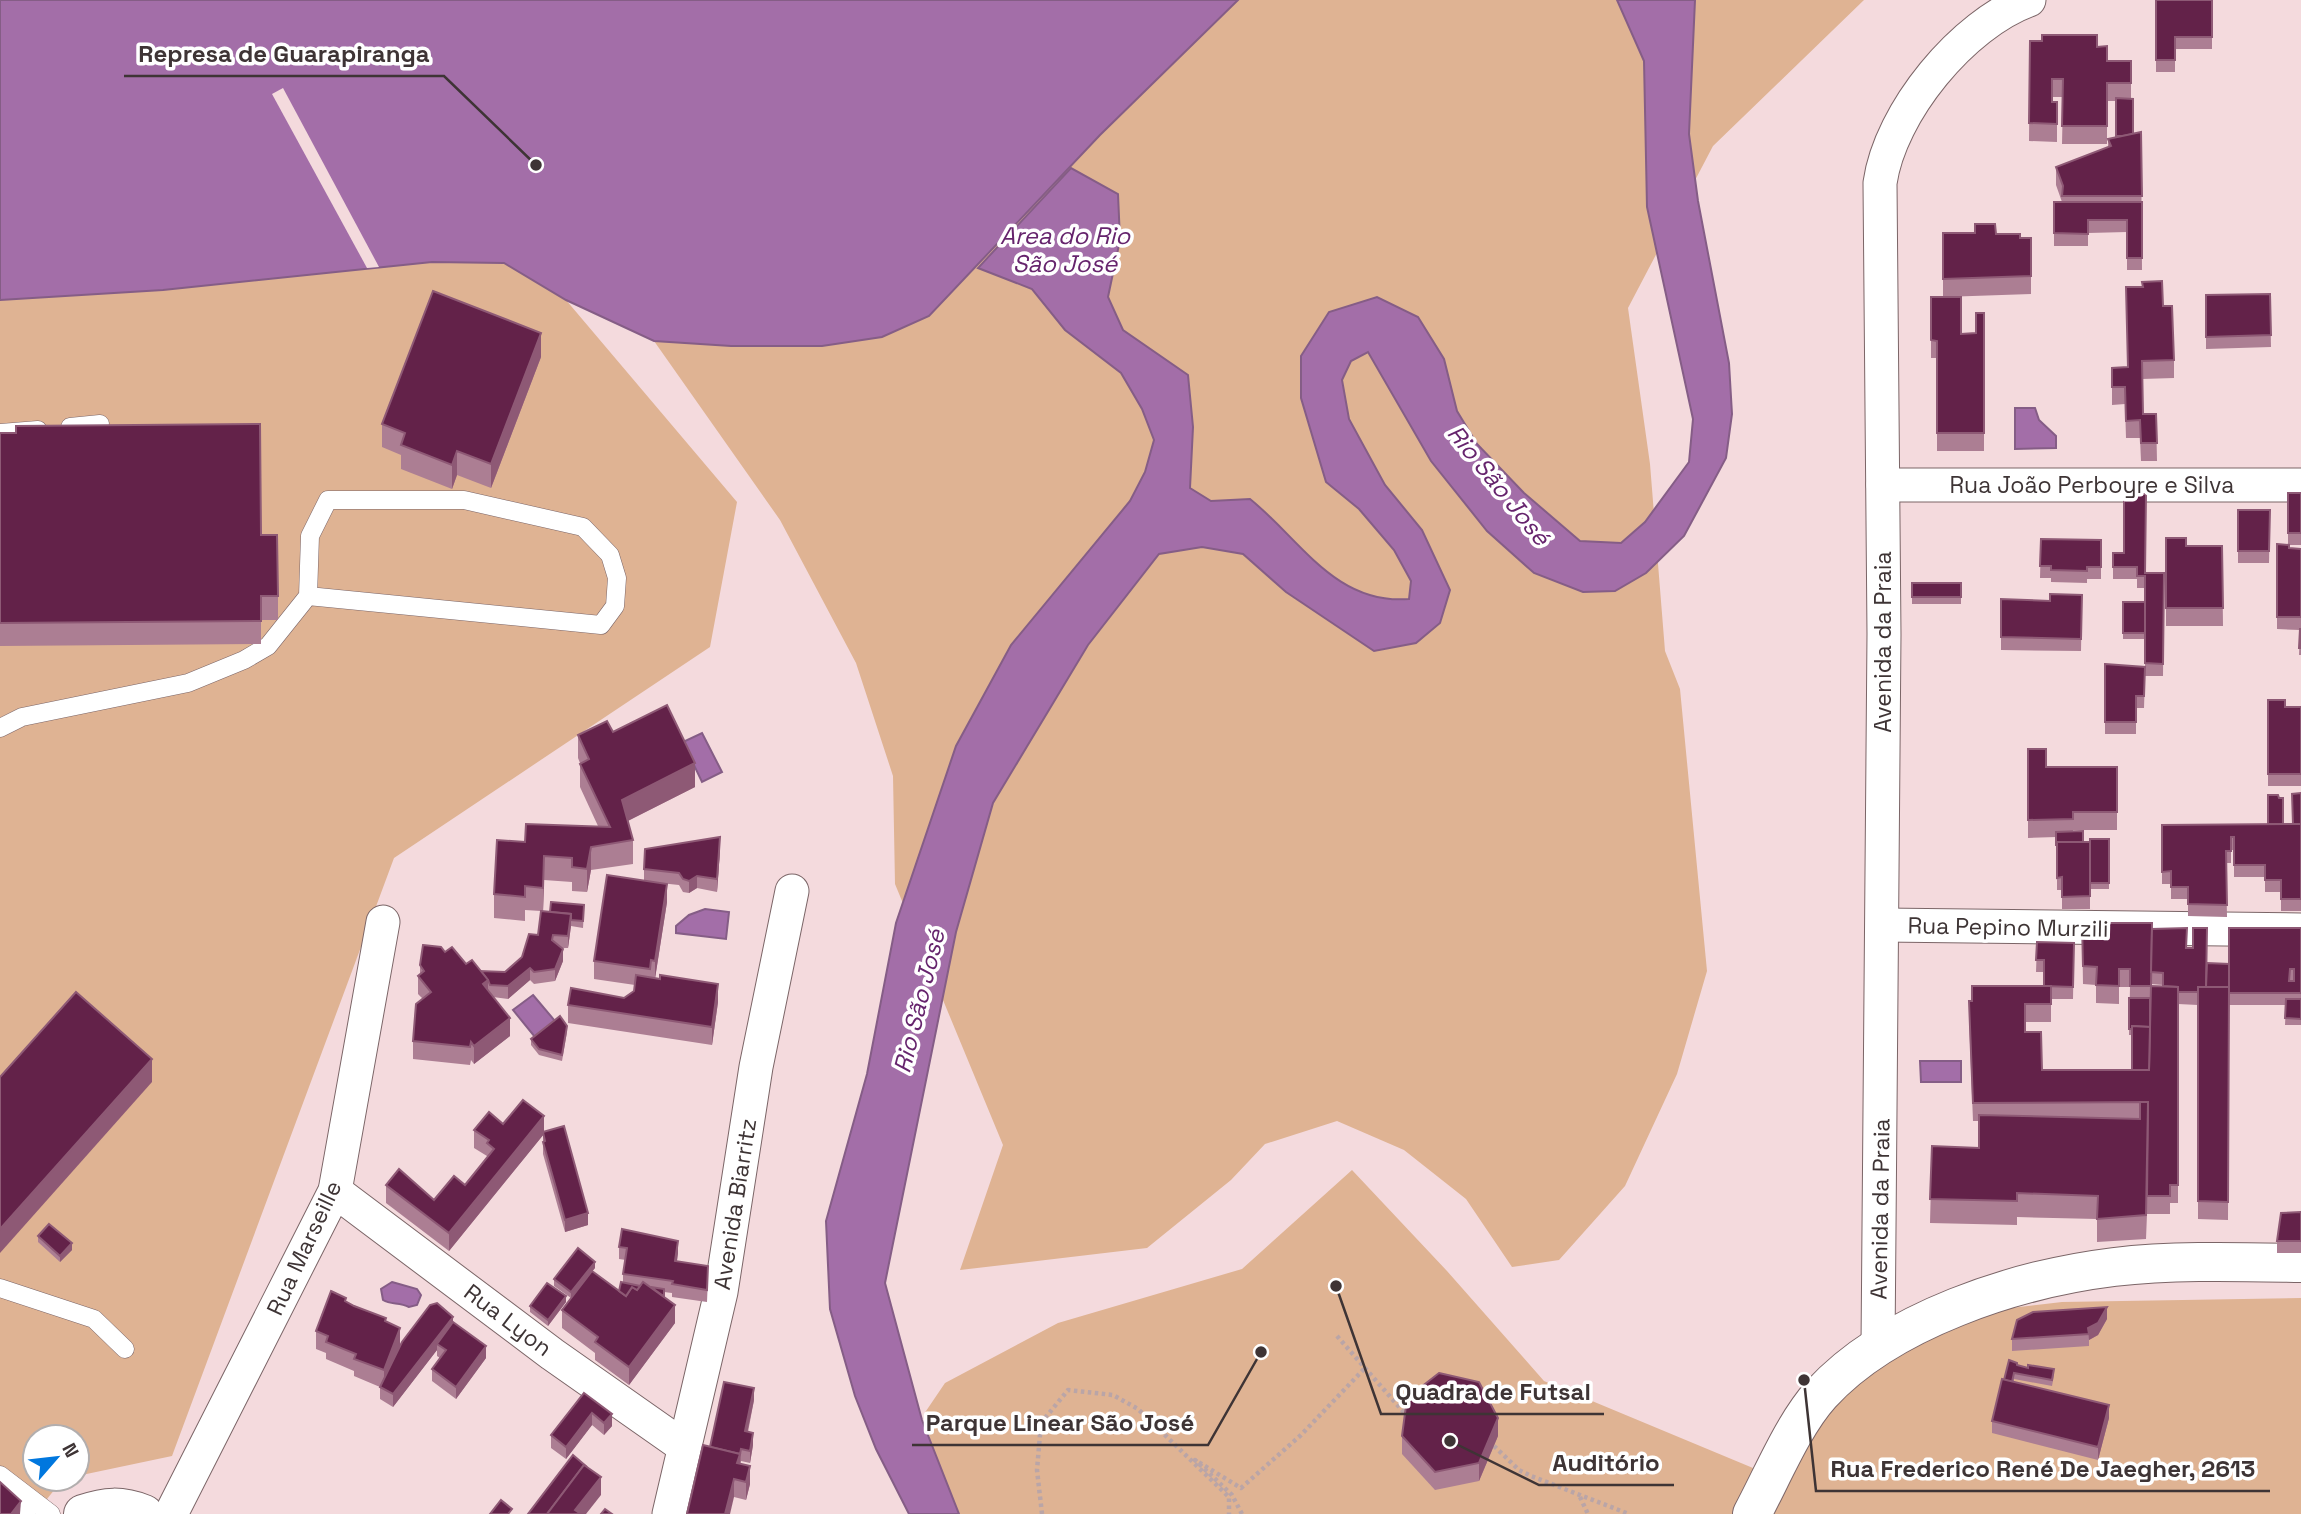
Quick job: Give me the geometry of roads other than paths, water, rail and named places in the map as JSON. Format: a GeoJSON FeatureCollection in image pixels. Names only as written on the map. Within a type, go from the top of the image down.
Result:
{"type":"FeatureCollection","features":[{"type":"Feature","properties":{"kind":"main road"},"geometry":{"type":"LineString","coordinates":[[1752,1514],[1816,1401],[1846,1371],[1878,1347],[1914,1326],[1985,1298],[2034,1283],[2115,1267],[2301,1263]]}},
{"type":"Feature","properties":{"kind":"main road"},"geometry":{"type":"LineString","coordinates":[[83,1514],[104,1506],[135,1510]]}},
{"type":"Feature","properties":{"kind":"street","name":"Avenida da Praia"},"geometry":{"type":"LineString","coordinates":[[1878,1347],[1883,925],[1880,183],[1882,166],[1898,130],[1932,75],[1961,42],[1994,16],[2029,0]]}},
{"type":"Feature","properties":{"kind":"street","name":"Rua João Perboyre e Silva"},"geometry":{"type":"LineString","coordinates":[[1883,485],[2301,485]]}},
{"type":"Feature","properties":{"kind":"street","name":"Avenida Biarritz"},"geometry":{"type":"LineString","coordinates":[[669,1514],[721,1292],[757,1067],[792,891]]}},
{"type":"Feature","properties":{"kind":"street","name":"Rua Marseille"},"geometry":{"type":"LineString","coordinates":[[171,1514],[335,1191],[383,922]]}},
{"type":"Feature","properties":{"kind":"street","name":"Rua Pepino Murzili"},"geometry":{"type":"LineString","coordinates":[[1883,925],[2301,930]]}},
{"type":"Feature","properties":{"kind":"street","name":"Rua Lyon"},"geometry":{"type":"LineString","coordinates":[[335,1191],[552,1354],[684,1446]]}},
{"type":"Feature","properties":{"kind":"street"},"geometry":{"type":"LineString","coordinates":[[135,1510],[190,1474]]}},
{"type":"Feature","properties":{"kind":"lane"},"geometry":{"type":"LineString","coordinates":[[0,433],[100,424]]}},
{"type":"Feature","properties":{"kind":"lane"},"geometry":{"type":"LineString","coordinates":[[0,728],[22,717],[188,683],[219,671],[268,646],[307,596],[310,536],[328,500],[464,500],[558,520],[583,527],[610,555],[617,578],[615,606],[601,625],[307,596]]}},
{"type":"Feature","properties":{"kind":"lane"},"geometry":{"type":"LineString","coordinates":[[0,1288],[94,1319],[125,1349]]}},
{"type":"Feature","properties":{"kind":"lane"},"geometry":{"type":"LineString","coordinates":[[0,1476],[27,1514]]}},
{"type":"Feature","properties":{"kind":"lane"},"geometry":{"type":"LineString","coordinates":[[0,1476],[51,1514]]}},
{"type":"Feature","properties":{"kind":"water"},"geometry":{"type":"Polygon","coordinates":[[[0,0],[1238,0],[1100,135],[929,316],[882,337],[822,346],[731,346],[654,341],[566,300],[504,263],[432,262],[163,290],[0,300],[0,0]]]}},
{"type":"Feature","properties":{"kind":"water","name":"Area do Rio São José"},"geometry":{"type":"Polygon","coordinates":[[[1617,0],[1695,0],[1689,134],[1698,201],[1729,363],[1732,414],[1726,458],[1684,536],[1646,573],[1615,591],[1583,592],[1534,573],[1487,531],[1431,461],[1368,352],[1351,361],[1342,380],[1349,419],[1385,485],[1422,530],[1450,590],[1440,623],[1416,643],[1374,651],[1286,592],[1243,554],[1202,547],[1159,554],[1088,645],[993,803],[956,932],[885,1283],[922,1420],[959,1514],[909,1514],[876,1449],[855,1396],[830,1309],[826,1221],[867,1074],[896,923],[956,746],[1011,645],[1130,501],[1145,472],[1154,440],[1142,409],[1121,373],[1065,330],[1032,289],[978,268],[1071,168],[1118,194],[1120,240],[1108,297],[1123,330],[1188,375],[1193,427],[1190,488],[1211,501],[1250,499],[1320,566],[1339,581],[1360,592],[1383,598],[1409,599],[1411,581],[1394,550],[1359,509],[1326,482],[1301,398],[1301,356],[1329,312],[1377,297],[1418,317],[1444,359],[1457,411],[1477,444],[1524,493],[1580,541],[1621,543],[1645,522],[1689,462],[1693,419],[1647,207],[1644,61],[1617,0]]]}},
{"type":"Feature","properties":{"kind":"water"},"geometry":{"type":"Polygon","coordinates":[[[2015,408],[2035,408],[2039,420],[2056,436],[2056,448],[2015,449],[2015,408]]]}},
{"type":"Feature","properties":{"kind":"water"},"geometry":{"type":"Polygon","coordinates":[[[702,733],[722,772],[702,782],[683,742],[702,733]]]}},
{"type":"Feature","properties":{"kind":"water"},"geometry":{"type":"Polygon","coordinates":[[[705,909],[729,912],[726,939],[676,933],[676,926],[689,915],[705,909]]]}},
{"type":"Feature","properties":{"kind":"water"},"geometry":{"type":"Polygon","coordinates":[[[533,995],[555,1021],[535,1037],[513,1010],[533,995]]]}},
{"type":"Feature","properties":{"kind":"water"},"geometry":{"type":"Polygon","coordinates":[[[1920,1061],[1961,1061],[1961,1082],[1921,1082],[1920,1061]]]}},
{"type":"Feature","properties":{"kind":"water"},"geometry":{"type":"Polygon","coordinates":[[[392,1282],[417,1289],[421,1295],[417,1305],[409,1307],[383,1300],[381,1289],[392,1282]]]}},
{"type":"Feature","properties":{"kind":"place","name":"Represa de Guarapiranga"},"geometry":{"type":"Point","coordinates":[536,165]}},
{"type":"Feature","properties":{"kind":"place","name":"Quadra de Futsal"},"geometry":{"type":"Point","coordinates":[1336,1286]}},
{"type":"Feature","properties":{"kind":"place","name":"Parque Linear São José"},"geometry":{"type":"Point","coordinates":[1261,1352]}},
{"type":"Feature","properties":{"kind":"place","name":"Rua Frederico René De Jaegher, 2613"},"geometry":{"type":"Point","coordinates":[1804,1380]}},
{"type":"Feature","properties":{"kind":"place","name":"Auditório"},"geometry":{"type":"Point","coordinates":[1450,1441]}},
{"type":"Feature","properties":{"kind":"water label","name":"Rio São José"},"geometry":{"type":"Point","coordinates":[1499,485]}},
{"type":"Feature","properties":{"kind":"water label","name":"Rio São José"},"geometry":{"type":"Point","coordinates":[919,1001]}}]}
